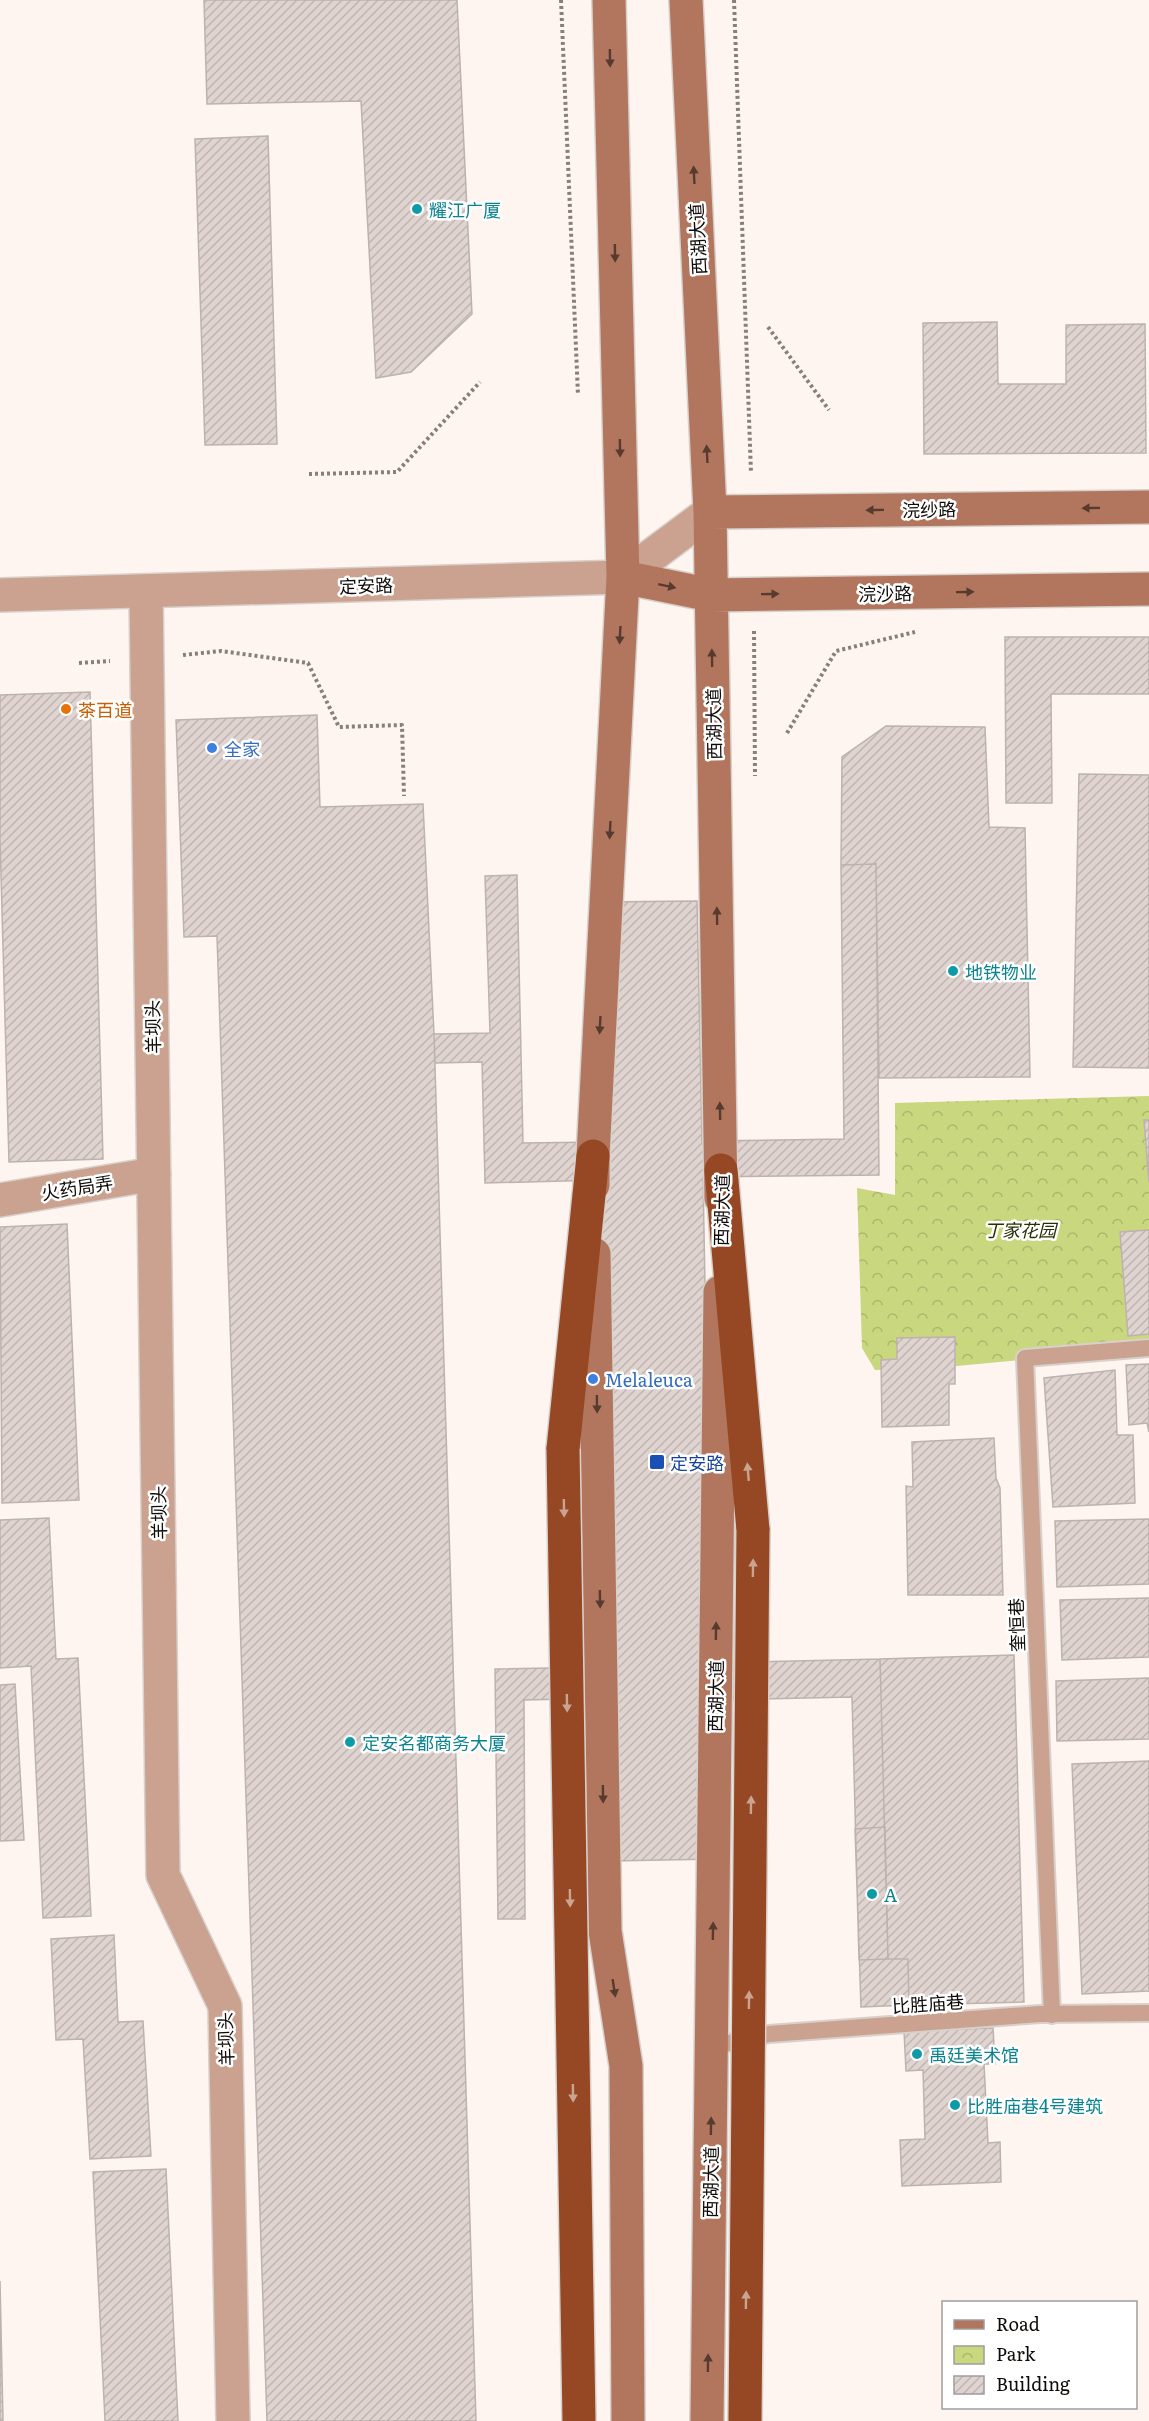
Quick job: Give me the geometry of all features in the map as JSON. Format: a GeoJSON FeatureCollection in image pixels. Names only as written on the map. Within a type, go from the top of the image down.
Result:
{"type":"FeatureCollection","features":[{"type":"Feature","properties":{"kind":"highway"},"geometry":{"type":"LineString","coordinates":[[579,2421],[563,1449],[593,1156]]}},
{"type":"Feature","properties":{"kind":"highway"},"geometry":{"type":"LineString","coordinates":[[721,1170],[753,1530],[745,2421]]}},
{"type":"Feature","properties":{"kind":"main road"},"geometry":{"type":"LineString","coordinates":[[609,0],[623,577],[593,1156],[605,1931],[626,2066],[628,2421]]}},
{"type":"Feature","properties":{"kind":"main road","name":"西湖大道"},"geometry":{"type":"LineString","coordinates":[[686,0],[710,512],[721,1170],[707,2421]]}},
{"type":"Feature","properties":{"kind":"main road","name":"浣纱路"},"geometry":{"type":"LineString","coordinates":[[710,512],[1149,507]]}},
{"type":"Feature","properties":{"kind":"main road","name":"浣沙路"},"geometry":{"type":"LineString","coordinates":[[623,577],[711,595],[1149,589]]}},
{"type":"Feature","properties":{"kind":"street"},"geometry":{"type":"LineString","coordinates":[[623,577],[710,512]]}},
{"type":"Feature","properties":{"kind":"street","name":"定安路"},"geometry":{"type":"LineString","coordinates":[[0,594],[623,577]]}},
{"type":"Feature","properties":{"kind":"street","name":"羊坝头"},"geometry":{"type":"LineString","coordinates":[[146,591],[163,1875],[225,2006],[233,2421]]}},
{"type":"Feature","properties":{"kind":"street","name":"火药局弄"},"geometry":{"type":"LineString","coordinates":[[0,1200],[154,1174]]}},
{"type":"Feature","properties":{"kind":"lane","name":"奎恒巷"},"geometry":{"type":"LineString","coordinates":[[1052,2015],[1025,1358],[1149,1348]]}},
{"type":"Feature","properties":{"kind":"lane","name":"比胜庙巷"},"geometry":{"type":"LineString","coordinates":[[711,2047],[769,2034],[1052,2015],[1149,2013]]}},
{"type":"Feature","properties":{"kind":"path"},"geometry":{"type":"LineString","coordinates":[[768,327],[829,410]]}},
{"type":"Feature","properties":{"kind":"path"},"geometry":{"type":"LineString","coordinates":[[309,474],[397,471],[480,382]]}},
{"type":"Feature","properties":{"kind":"path"},"geometry":{"type":"LineString","coordinates":[[788,733],[836,651],[923,630]]}},
{"type":"Feature","properties":{"kind":"path"},"geometry":{"type":"LineString","coordinates":[[79,663],[221,651],[308,663],[339,727],[402,724],[404,796]]}},
{"type":"Feature","properties":{"kind":"green space","name":"丁家花园"},"geometry":{"type":"Polygon","coordinates":[[[1149,1096],[1149,1348],[946,1367],[875,1370],[862,1348],[857,1188],[895,1195],[895,1103],[1149,1096]]]}},
{"type":"Feature","properties":{"kind":"building","name":"耀江广厦"},"geometry":{"type":"Polygon","coordinates":[[[204,0],[457,0],[472,314],[411,372],[376,378],[361,101],[207,104],[204,0]]]}},
{"type":"Feature","properties":{"kind":"building"},"geometry":{"type":"Polygon","coordinates":[[[268,136],[277,444],[205,445],[195,139],[268,136]]]}},
{"type":"Feature","properties":{"kind":"building"},"geometry":{"type":"Polygon","coordinates":[[[997,322],[998,384],[1066,384],[1066,325],[1145,324],[1146,453],[924,454],[923,323],[997,322]]]}},
{"type":"Feature","properties":{"kind":"building"},"geometry":{"type":"Polygon","coordinates":[[[1005,637],[1149,637],[1149,694],[1051,694],[1052,803],[1006,803],[1005,637]]]}},
{"type":"Feature","properties":{"kind":"building"},"geometry":{"type":"Polygon","coordinates":[[[90,692],[103,1159],[9,1162],[0,839],[0,695],[90,692]]]}},
{"type":"Feature","properties":{"kind":"building","name":"定安名都商务大厦"},"geometry":{"type":"Polygon","coordinates":[[[317,715],[320,807],[423,804],[434,1034],[476,2421],[267,2421],[217,936],[184,937],[176,720],[317,715]]]}},
{"type":"Feature","properties":{"kind":"building","name":"地铁物业"},"geometry":{"type":"Polygon","coordinates":[[[886,726],[985,727],[989,827],[1025,828],[1030,1077],[879,1078],[876,864],[841,865],[842,757],[886,726]]]}},
{"type":"Feature","properties":{"kind":"building"},"geometry":{"type":"Polygon","coordinates":[[[1079,774],[1149,775],[1149,1068],[1073,1067],[1079,774]]]}},
{"type":"Feature","properties":{"kind":"building","name":"定安路"},"geometry":{"type":"Polygon","coordinates":[[[876,864],[879,1175],[703,1177],[712,1663],[880,1659],[888,1959],[859,1960],[852,1697],[712,1700],[716,1859],[611,1861],[609,1698],[524,1700],[525,1919],[498,1919],[495,1669],[609,1667],[601,1180],[485,1183],[482,1062],[435,1063],[434,1034],[490,1033],[485,876],[517,875],[523,1143],[600,1142],[596,902],[697,901],[702,1141],[844,1139],[841,865],[876,864]]]}},
{"type":"Feature","properties":{"kind":"building"},"geometry":{"type":"Polygon","coordinates":[[[1144,1120],[1149,1120],[1149,1182],[1144,1120]]]}},
{"type":"Feature","properties":{"kind":"building"},"geometry":{"type":"Polygon","coordinates":[[[67,1224],[79,1500],[2,1503],[0,1227],[67,1224]]]}},
{"type":"Feature","properties":{"kind":"building"},"geometry":{"type":"Polygon","coordinates":[[[1149,1230],[1149,1334],[1128,1336],[1120,1232],[1149,1230]]]}},
{"type":"Feature","properties":{"kind":"building"},"geometry":{"type":"Polygon","coordinates":[[[955,1337],[955,1384],[949,1384],[949,1425],[882,1427],[881,1360],[897,1359],[897,1338],[955,1337]]]}},
{"type":"Feature","properties":{"kind":"building"},"geometry":{"type":"Polygon","coordinates":[[[1149,1364],[1149,1432],[1147,1423],[1129,1425],[1126,1365],[1149,1364]]]}},
{"type":"Feature","properties":{"kind":"building"},"geometry":{"type":"Polygon","coordinates":[[[1115,1370],[1117,1435],[1133,1435],[1135,1503],[1053,1507],[1044,1378],[1115,1370]]]}},
{"type":"Feature","properties":{"kind":"building"},"geometry":{"type":"Polygon","coordinates":[[[994,1438],[996,1478],[1000,1488],[1003,1595],[908,1595],[906,1486],[913,1487],[912,1442],[994,1438]]]}},
{"type":"Feature","properties":{"kind":"building"},"geometry":{"type":"Polygon","coordinates":[[[49,1518],[56,1659],[78,1658],[91,1916],[43,1918],[31,1666],[0,1668],[0,1520],[49,1518]]]}},
{"type":"Feature","properties":{"kind":"building"},"geometry":{"type":"Polygon","coordinates":[[[1149,1519],[1149,1584],[1057,1587],[1055,1521],[1149,1519]]]}},
{"type":"Feature","properties":{"kind":"building"},"geometry":{"type":"Polygon","coordinates":[[[1149,1598],[1149,1657],[1062,1660],[1060,1600],[1149,1598]]]}},
{"type":"Feature","properties":{"kind":"building"},"geometry":{"type":"Polygon","coordinates":[[[1014,1655],[1024,2002],[909,2005],[908,1959],[888,1959],[880,1659],[1014,1655]]]}},
{"type":"Feature","properties":{"kind":"building"},"geometry":{"type":"Polygon","coordinates":[[[1149,1678],[1149,1739],[1057,1741],[1056,1681],[1149,1678]]]}},
{"type":"Feature","properties":{"kind":"building"},"geometry":{"type":"Polygon","coordinates":[[[15,1684],[24,1840],[0,1841],[0,1685],[15,1684]]]}},
{"type":"Feature","properties":{"kind":"building"},"geometry":{"type":"Polygon","coordinates":[[[1149,1761],[1149,1991],[1082,1994],[1072,1764],[1149,1761]]]}},
{"type":"Feature","properties":{"kind":"building","name":"A"},"geometry":{"type":"Polygon","coordinates":[[[885,1827],[888,1959],[908,1959],[909,2005],[861,2007],[855,1829],[885,1827]]]}},
{"type":"Feature","properties":{"kind":"building"},"geometry":{"type":"Polygon","coordinates":[[[114,1935],[118,2022],[143,2021],[151,2156],[90,2159],[83,2039],[56,2040],[51,1939],[114,1935]]]}},
{"type":"Feature","properties":{"kind":"building","name":"比胜庙巷4号建筑"},"geometry":{"type":"Polygon","coordinates":[[[993,2028],[995,2064],[984,2064],[988,2143],[1000,2142],[1001,2182],[902,2186],[900,2140],[925,2139],[923,2070],[906,2071],[904,2031],[993,2028]]]}},
{"type":"Feature","properties":{"kind":"building"},"geometry":{"type":"Polygon","coordinates":[[[166,2169],[178,2421],[105,2421],[93,2172],[166,2169]]]}},
{"type":"Feature","properties":{"kind":"building"},"geometry":{"type":"Polygon","coordinates":[[[0,2281],[3,2421],[0,2421],[0,2281]]]}},
{"type":"Feature","properties":{"kind":"place","name":"耀江广厦"},"geometry":{"type":"Point","coordinates":[417,209]}},
{"type":"Feature","properties":{"kind":"place","name":"茶百道"},"geometry":{"type":"Point","coordinates":[66,709]}},
{"type":"Feature","properties":{"kind":"place","name":"全家"},"geometry":{"type":"Point","coordinates":[212,748]}},
{"type":"Feature","properties":{"kind":"place","name":"地铁物业"},"geometry":{"type":"Point","coordinates":[953,971]}},
{"type":"Feature","properties":{"kind":"place","name":"Melaleuca"},"geometry":{"type":"Point","coordinates":[593,1379]}},
{"type":"Feature","properties":{"kind":"place","name":"定安路"},"geometry":{"type":"Point","coordinates":[657,1462]}},
{"type":"Feature","properties":{"kind":"place","name":"定安名都商务大厦"},"geometry":{"type":"Point","coordinates":[350,1742]}},
{"type":"Feature","properties":{"kind":"place","name":"A"},"geometry":{"type":"Point","coordinates":[872,1894]}},
{"type":"Feature","properties":{"kind":"place","name":"禹廷美术馆"},"geometry":{"type":"Point","coordinates":[917,2054]}},
{"type":"Feature","properties":{"kind":"place","name":"比胜庙巷4号建筑"},"geometry":{"type":"Point","coordinates":[955,2105]}}]}
